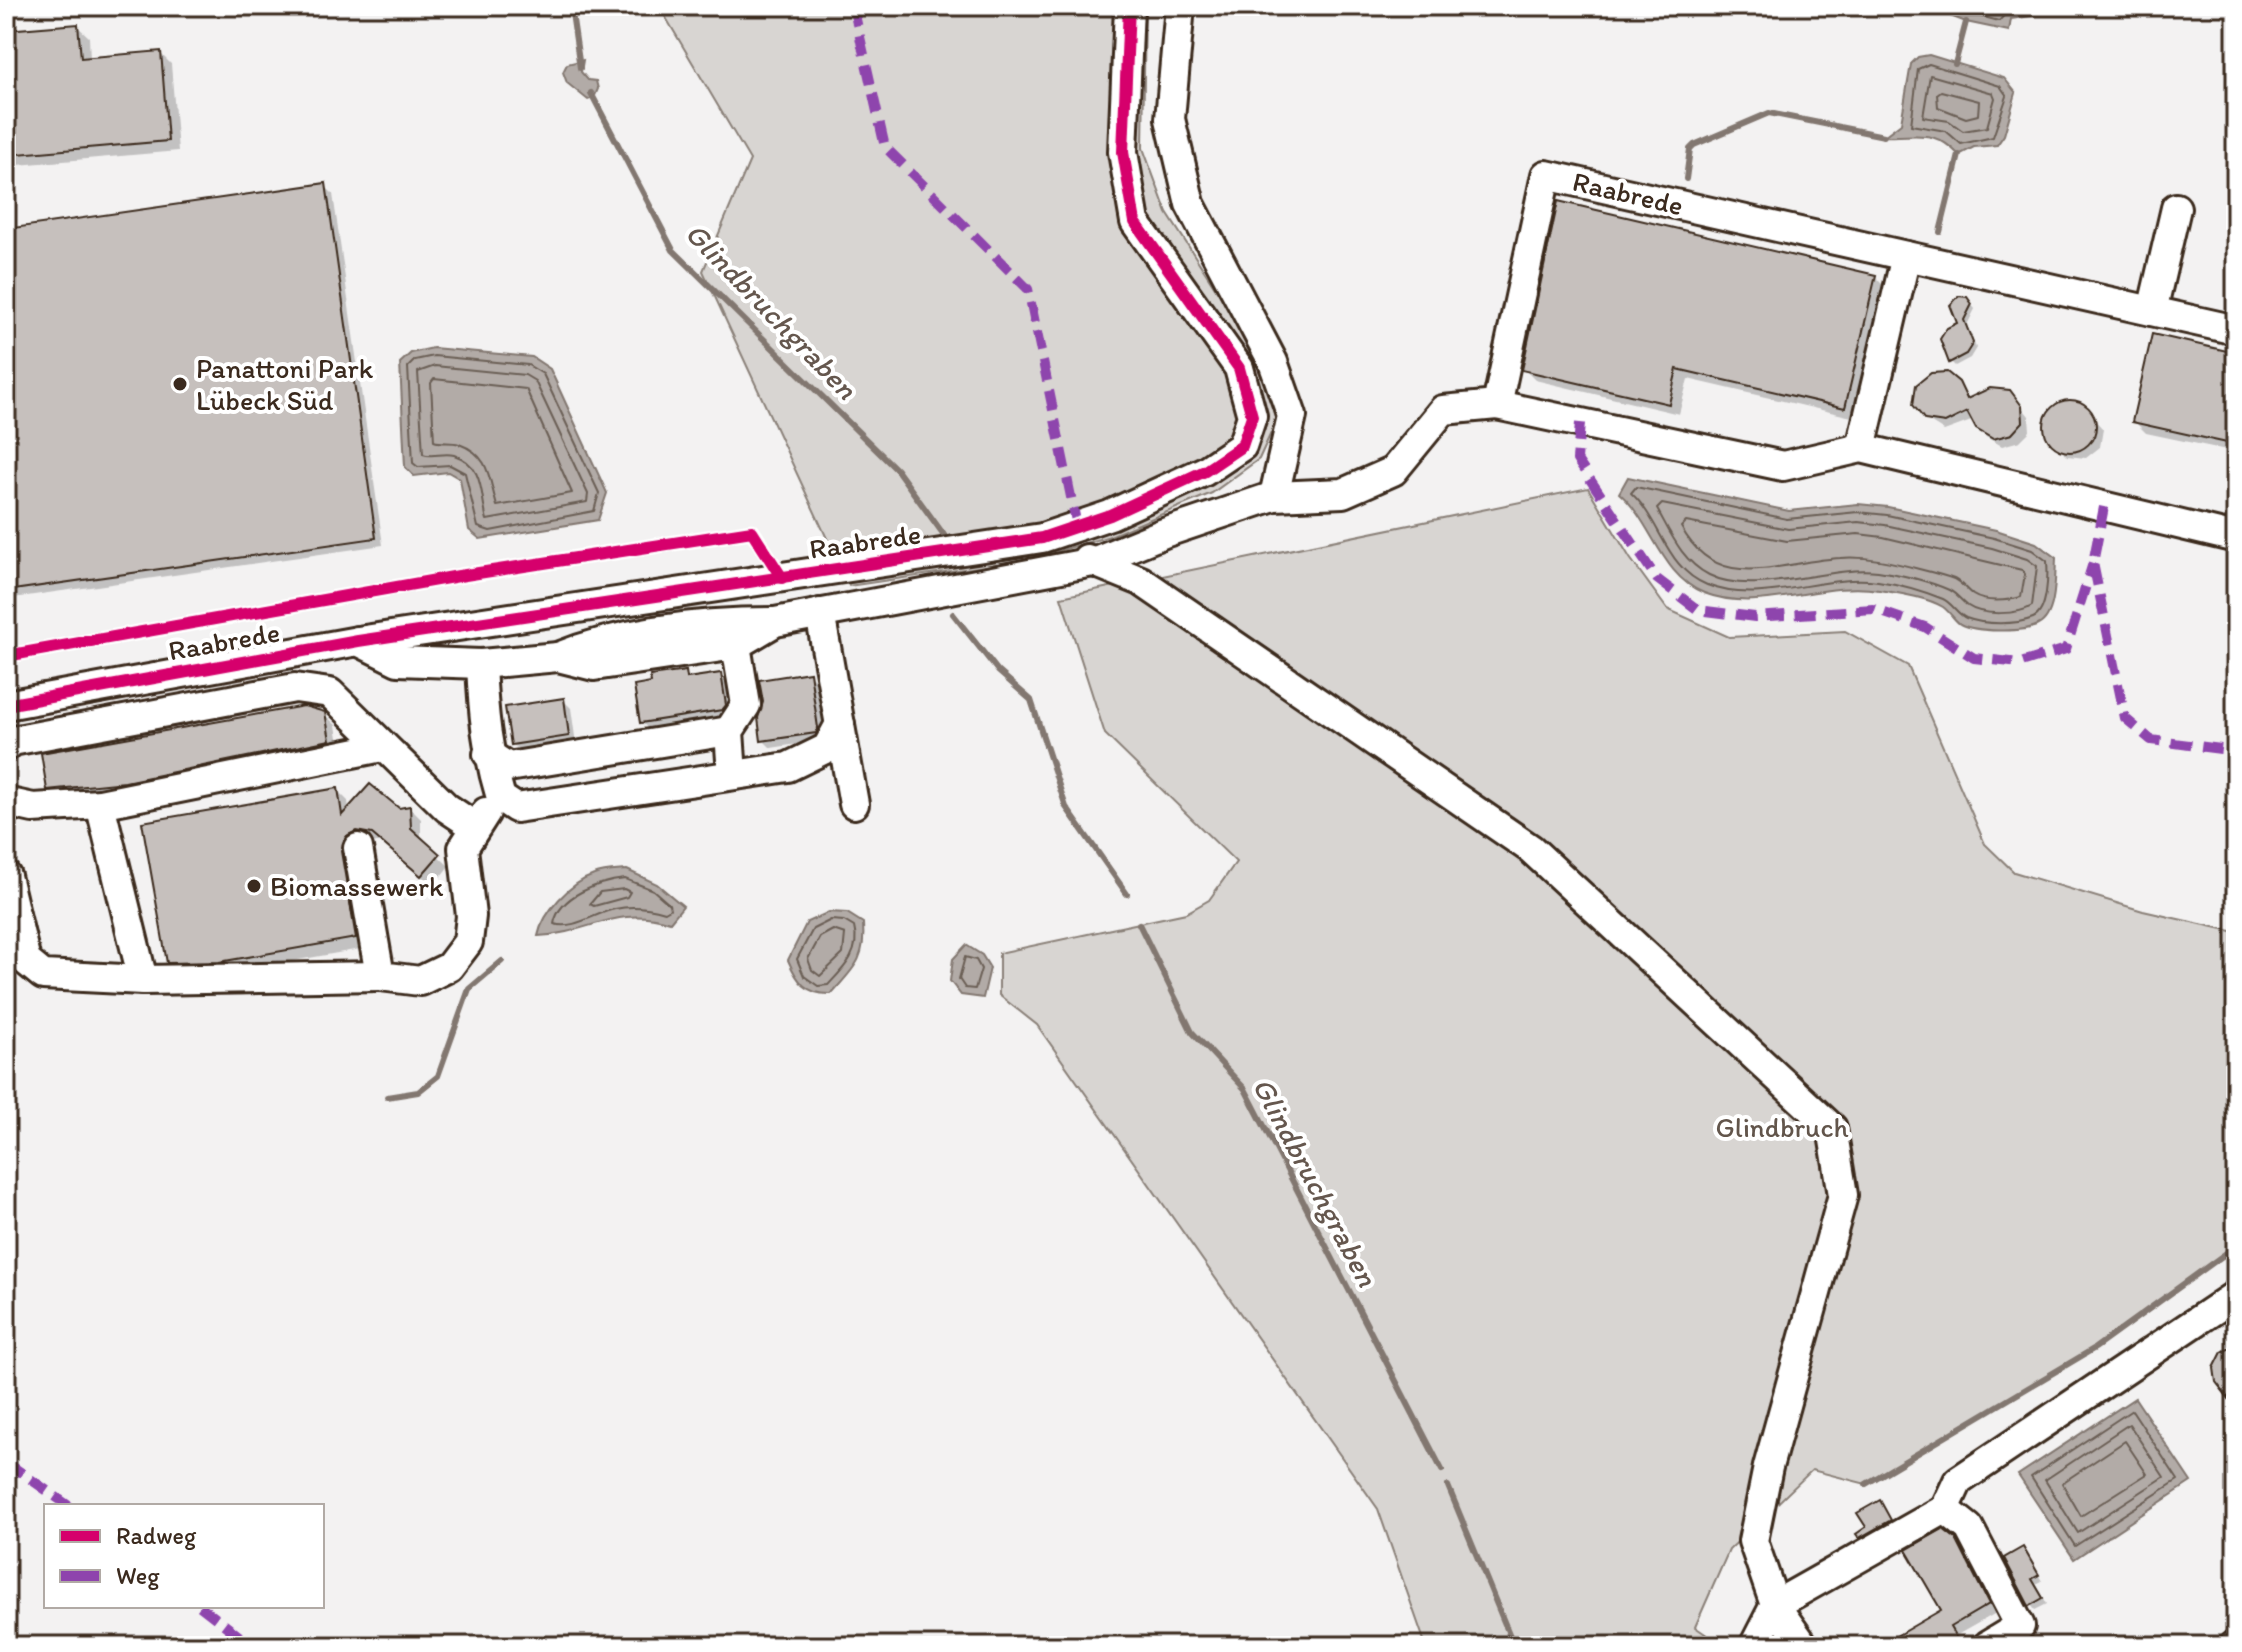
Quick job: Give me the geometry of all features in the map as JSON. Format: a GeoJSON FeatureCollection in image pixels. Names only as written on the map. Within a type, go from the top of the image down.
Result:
{"type":"FeatureCollection","features":[{"type":"Feature","properties":{"kind":"street","name":"Raabrede"},"geometry":{"type":"LineString","coordinates":[[6,705],[358,641],[1042,538],[1110,515],[1205,471],[1242,446],[1252,416],[1239,368],[1135,222],[1123,152],[1129,6]]}},
{"type":"Feature","properties":{"kind":"street"},"geometry":{"type":"LineString","coordinates":[[1180,6],[1170,119],[1190,204],[1273,362],[1292,416],[1274,496]]}},
{"type":"Feature","properties":{"kind":"street","name":"Raabrede"},"geometry":{"type":"LineString","coordinates":[[1497,405],[1546,175],[2236,330]]}},
{"type":"Feature","properties":{"kind":"street"},"geometry":{"type":"LineString","coordinates":[[2152,311],[2176,208]]}},
{"type":"Feature","properties":{"kind":"street"},"geometry":{"type":"LineString","coordinates":[[1861,448],[1906,256]]}},
{"type":"Feature","properties":{"kind":"street"},"geometry":{"type":"LineString","coordinates":[[358,641],[398,661],[441,665],[558,657],[595,642],[724,622],[775,622],[1093,562],[1164,533],[1274,496],[1343,493],[1393,471],[1443,410],[1497,405],[1783,466],[1861,448],[2236,538]]}},
{"type":"Feature","properties":{"kind":"street"},"geometry":{"type":"LineString","coordinates":[[1042,538],[1141,581],[1531,849],[1832,1128],[1843,1195],[1768,1467],[1753,1541],[1775,1605],[1804,1646]]}},
{"type":"Feature","properties":{"kind":"street"},"geometry":{"type":"LineString","coordinates":[[820,613],[854,804]]}},
{"type":"Feature","properties":{"kind":"street"},"geometry":{"type":"LineString","coordinates":[[558,657],[594,666],[736,645],[775,622]]}},
{"type":"Feature","properties":{"kind":"street"},"geometry":{"type":"LineString","coordinates":[[732,775],[729,731],[746,705],[736,645]]}},
{"type":"Feature","properties":{"kind":"street"},"geometry":{"type":"LineString","coordinates":[[481,664],[488,754],[501,798],[516,808],[788,767],[827,748],[840,724]]}},
{"type":"Feature","properties":{"kind":"street"},"geometry":{"type":"LineString","coordinates":[[6,747],[12,741],[295,688],[330,693],[447,808],[474,826]]}},
{"type":"Feature","properties":{"kind":"street"},"geometry":{"type":"LineString","coordinates":[[488,754],[508,767],[729,731]]}},
{"type":"Feature","properties":{"kind":"street"},"geometry":{"type":"LineString","coordinates":[[6,802],[33,808],[100,804],[382,747]]}},
{"type":"Feature","properties":{"kind":"street"},"geometry":{"type":"LineString","coordinates":[[6,876],[26,961],[43,975],[143,980],[380,976],[420,981],[449,967],[468,942],[471,916],[463,848],[474,826],[501,798]]}},
{"type":"Feature","properties":{"kind":"street"},"geometry":{"type":"LineString","coordinates":[[100,804],[143,980]]}},
{"type":"Feature","properties":{"kind":"street"},"geometry":{"type":"LineString","coordinates":[[358,848],[380,976]]}},
{"type":"Feature","properties":{"kind":"street"},"geometry":{"type":"LineString","coordinates":[[1754,1646],[1775,1605],[1945,1509],[1958,1481],[2236,1295]]}},
{"type":"Feature","properties":{"kind":"street"},"geometry":{"type":"LineString","coordinates":[[1945,1509],[1969,1528],[2020,1626],[1987,1646]]}},
{"type":"Feature","properties":{"kind":"green space"},"geometry":{"type":"Polygon","coordinates":[[[659,6],[1145,6],[1143,148],[1167,213],[1260,357],[1276,422],[1259,459],[1212,493],[1110,536],[1027,560],[849,586],[703,271],[750,160],[659,6]]]}},
{"type":"Feature","properties":{"kind":"green space","name":"Glindbruch"},"geometry":{"type":"Polygon","coordinates":[[[1588,488],[1630,558],[1667,609],[1729,637],[1845,631],[1908,666],[1985,844],[2014,872],[2143,911],[2236,932],[2236,1246],[2095,1348],[1866,1484],[1812,1470],[1729,1550],[1695,1627],[1723,1646],[1426,1646],[1378,1509],[1037,1025],[999,995],[999,953],[1186,913],[1209,900],[1236,862],[1105,734],[1061,597],[1588,488]]]}},
{"type":"Feature","properties":{"kind":"water"},"geometry":{"type":"Polygon","coordinates":[[[1924,6],[2048,6],[2031,16],[2011,19],[2009,31],[1966,22],[1924,6]]]}},
{"type":"Feature","properties":{"kind":"water"},"geometry":{"type":"Polygon","coordinates":[[[1929,55],[2004,78],[2016,93],[2004,135],[1997,145],[1974,147],[1959,155],[1941,140],[1932,137],[1884,136],[1901,123],[1911,64],[1918,57],[1929,55]]]}},
{"type":"Feature","properties":{"kind":"water"},"geometry":{"type":"Polygon","coordinates":[[[583,60],[581,72],[588,80],[596,81],[598,89],[594,98],[588,100],[567,83],[563,72],[567,64],[583,60]]]}},
{"type":"Feature","properties":{"kind":"water"},"geometry":{"type":"Polygon","coordinates":[[[433,348],[532,357],[550,369],[607,493],[598,520],[480,539],[469,530],[460,479],[448,472],[414,476],[405,467],[400,363],[411,353],[433,348]]]}},
{"type":"Feature","properties":{"kind":"water"},"geometry":{"type":"Polygon","coordinates":[[[1628,477],[1789,511],[1858,504],[1888,507],[1996,530],[2036,543],[2056,558],[2052,604],[2049,613],[2038,625],[1999,630],[1967,627],[1936,604],[1879,590],[1835,589],[1747,600],[1704,593],[1677,574],[1631,505],[1619,493],[1628,477]]]}},
{"type":"Feature","properties":{"kind":"water"},"geometry":{"type":"Polygon","coordinates":[[[627,870],[657,884],[683,906],[670,922],[651,918],[618,918],[538,936],[545,917],[567,891],[598,874],[627,870]]]}},
{"type":"Feature","properties":{"kind":"water"},"geometry":{"type":"Polygon","coordinates":[[[829,912],[847,913],[863,923],[863,936],[857,963],[831,994],[822,994],[804,985],[788,960],[807,922],[829,912]]]}},
{"type":"Feature","properties":{"kind":"water"},"geometry":{"type":"Polygon","coordinates":[[[966,945],[982,955],[990,968],[983,998],[961,995],[950,981],[953,959],[966,945]]]}},
{"type":"Feature","properties":{"kind":"water"},"geometry":{"type":"Polygon","coordinates":[[[2135,1398],[2191,1482],[2074,1559],[2018,1475],[2135,1398]]]}},
{"type":"Feature","properties":{"kind":"building"},"geometry":{"type":"Polygon","coordinates":[[[78,24],[81,58],[161,51],[168,141],[6,155],[6,30],[78,24]]]}},
{"type":"Feature","properties":{"kind":"building","name":"Panattoni Park Lübeck Süd"},"geometry":{"type":"Polygon","coordinates":[[[326,183],[376,538],[6,591],[6,229],[326,183]]]}},
{"type":"Feature","properties":{"kind":"building"},"geometry":{"type":"Polygon","coordinates":[[[1558,201],[1876,275],[1845,408],[1677,369],[1669,404],[1522,370],[1558,201]]]}},
{"type":"Feature","properties":{"kind":"building"},"geometry":{"type":"Polygon","coordinates":[[[1959,296],[1967,297],[1972,304],[1964,320],[1973,343],[1966,354],[1949,363],[1940,339],[1947,328],[1957,323],[1950,305],[1959,296]]]}},
{"type":"Feature","properties":{"kind":"building"},"geometry":{"type":"Polygon","coordinates":[[[2152,334],[2236,353],[2236,445],[2132,422],[2152,334]]]}},
{"type":"Feature","properties":{"kind":"building"},"geometry":{"type":"Polygon","coordinates":[[[1947,372],[1959,382],[1967,399],[1990,388],[2010,390],[2022,406],[2023,422],[2012,434],[1993,439],[1976,429],[1967,412],[1945,423],[1925,420],[1913,405],[1916,385],[1931,373],[1947,372]]]}},
{"type":"Feature","properties":{"kind":"building"},"geometry":{"type":"Polygon","coordinates":[[[2070,400],[2088,408],[2096,426],[2088,444],[2070,452],[2052,444],[2044,426],[2052,408],[2070,400]]]}},
{"type":"Feature","properties":{"kind":"building"},"geometry":{"type":"Polygon","coordinates":[[[686,671],[687,678],[721,673],[726,705],[722,710],[640,723],[634,686],[651,683],[650,676],[686,671]]]}},
{"type":"Feature","properties":{"kind":"building"},"geometry":{"type":"Polygon","coordinates":[[[810,672],[818,728],[816,733],[761,741],[758,718],[763,702],[759,680],[810,672]]]}},
{"type":"Feature","properties":{"kind":"building"},"geometry":{"type":"Polygon","coordinates":[[[564,698],[569,736],[511,745],[505,707],[564,698]]]}},
{"type":"Feature","properties":{"kind":"building"},"geometry":{"type":"Polygon","coordinates":[[[304,706],[325,712],[330,740],[125,782],[47,790],[41,753],[304,706]]]}},
{"type":"Feature","properties":{"kind":"building","name":"Biomassewerk"},"geometry":{"type":"Polygon","coordinates":[[[370,784],[399,808],[410,806],[411,828],[440,854],[421,876],[372,834],[356,831],[347,836],[341,851],[356,938],[219,962],[167,963],[142,822],[338,788],[342,815],[370,784]]]}},
{"type":"Feature","properties":{"kind":"building"},"geometry":{"type":"Polygon","coordinates":[[[2236,1345],[2236,1408],[2216,1382],[2214,1368],[2222,1352],[2236,1345]]]}},
{"type":"Feature","properties":{"kind":"building"},"geometry":{"type":"Polygon","coordinates":[[[1880,1500],[1891,1520],[1859,1538],[1856,1534],[1866,1527],[1857,1513],[1880,1500]]]}},
{"type":"Feature","properties":{"kind":"building"},"geometry":{"type":"Polygon","coordinates":[[[1943,1529],[1956,1539],[1989,1604],[1950,1627],[1961,1646],[1879,1646],[1941,1610],[1906,1550],[1943,1529]]]}},
{"type":"Feature","properties":{"kind":"building"},"geometry":{"type":"Polygon","coordinates":[[[2023,1547],[2039,1575],[2032,1579],[2043,1598],[2029,1606],[2004,1558],[2023,1547]]]}},
{"type":"Feature","properties":{"kind":"waterway","name":"Glindbruchgraben"},"geometry":{"type":"LineString","coordinates":[[571,6],[580,68]]}},
{"type":"Feature","properties":{"kind":"waterway"},"geometry":{"type":"LineString","coordinates":[[1955,64],[1966,22]]}},
{"type":"Feature","properties":{"kind":"waterway","name":"Glindbruchgraben"},"geometry":{"type":"LineString","coordinates":[[591,93],[673,250],[897,470],[944,535]]}},
{"type":"Feature","properties":{"kind":"waterway"},"geometry":{"type":"LineString","coordinates":[[1686,179],[1690,149],[1694,145],[1769,113],[1884,136]]}},
{"type":"Feature","properties":{"kind":"waterway"},"geometry":{"type":"LineString","coordinates":[[1940,232],[1959,155]]}},
{"type":"Feature","properties":{"kind":"waterway","name":"Glindbruchgraben"},"geometry":{"type":"LineString","coordinates":[[953,614],[998,671],[1031,700],[1066,807],[1127,894]]}},
{"type":"Feature","properties":{"kind":"waterway","name":"Glindbruchgraben"},"geometry":{"type":"LineString","coordinates":[[1139,924],[1192,1032],[1245,1089],[1442,1470]]}},
{"type":"Feature","properties":{"kind":"waterway"},"geometry":{"type":"LineString","coordinates":[[387,1097],[418,1092],[438,1076],[469,989],[502,961]]}},
{"type":"Feature","properties":{"kind":"waterway"},"geometry":{"type":"LineString","coordinates":[[1866,1484],[2095,1348],[2236,1246]]}},
{"type":"Feature","properties":{"kind":"waterway","name":"Glindbruchgraben"},"geometry":{"type":"LineString","coordinates":[[1448,1486],[1514,1646]]}},
{"type":"Feature","properties":{"kind":"marked path"},"geometry":{"type":"LineString","coordinates":[[853,6],[885,147],[1028,289],[1077,526]]}},
{"type":"Feature","properties":{"kind":"marked path"},"geometry":{"type":"LineString","coordinates":[[1580,423],[1577,460],[1657,579],[1698,610],[1755,617],[1873,609],[1925,627],[1974,658],[2021,663],[2066,649],[2093,563]]}},
{"type":"Feature","properties":{"kind":"marked path"},"geometry":{"type":"LineString","coordinates":[[2104,507],[2093,563],[2125,718],[2151,740],[2236,751]]}},
{"type":"Feature","properties":{"kind":"marked path"},"geometry":{"type":"LineString","coordinates":[[6,1462],[66,1504]]}},
{"type":"Feature","properties":{"kind":"marked path"},"geometry":{"type":"LineString","coordinates":[[203,1608],[252,1646]]}},
{"type":"Feature","properties":{"kind":"cycle path"},"geometry":{"type":"LineString","coordinates":[[6,705],[358,641],[1042,538],[1110,515],[1205,471],[1242,446],[1252,416],[1239,368],[1135,222],[1123,152],[1129,6]]}},
{"type":"Feature","properties":{"kind":"cycle path"},"geometry":{"type":"LineString","coordinates":[[6,656],[459,576],[752,531],[782,578]]}},
{"type":"Feature","properties":{"kind":"place","name":"Panattoni Park Lübeck Süd"},"geometry":{"type":"Point","coordinates":[180,384]}},
{"type":"Feature","properties":{"kind":"place","name":"Biomassewerk"},"geometry":{"type":"Point","coordinates":[254,886]}}]}
